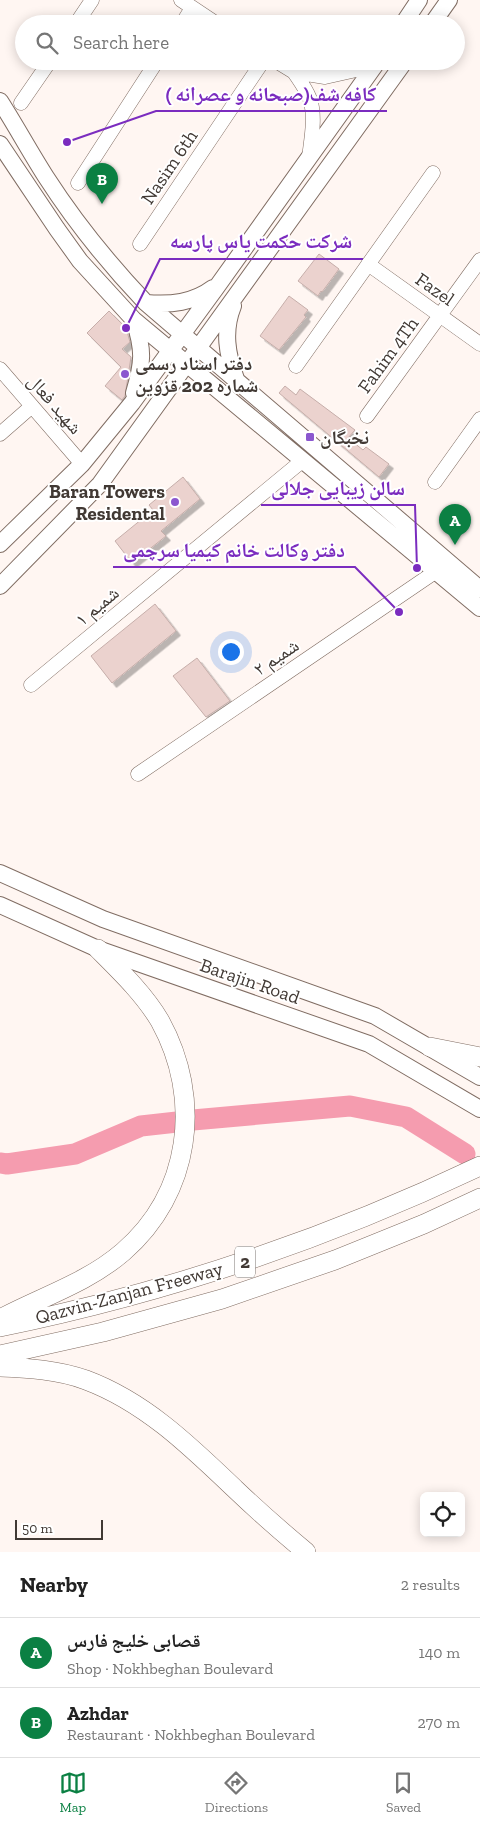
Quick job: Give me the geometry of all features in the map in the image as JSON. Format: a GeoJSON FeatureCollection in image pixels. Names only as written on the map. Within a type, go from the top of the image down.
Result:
{"type":"FeatureCollection","features":[{"type":"Feature","properties":{"kind":"highway"},"geometry":{"type":"LineString","coordinates":[[0,1319],[29,1303],[74,1285],[122,1253],[146,1228],[166,1198],[178,1169],[184,1138],[185,1112],[182,1083],[176,1057],[159,1020],[149,1006],[120,971],[98,949]]}},
{"type":"Feature","properties":{"kind":"highway"},"geometry":{"type":"LineString","coordinates":[[430,1047],[480,1057]]}},
{"type":"Feature","properties":{"kind":"highway","name":"Qazvin-Zanjan Freeway"},"geometry":{"type":"LineString","coordinates":[[0,1327],[96,1305],[215,1272],[414,1198],[480,1166]]}},
{"type":"Feature","properties":{"kind":"highway","name":"Qazvin-Zanjan Freeway"},"geometry":{"type":"LineString","coordinates":[[0,1355],[102,1332],[222,1300],[335,1260],[424,1224],[480,1198]]}},
{"type":"Feature","properties":{"kind":"highway"},"geometry":{"type":"LineString","coordinates":[[0,1366],[57,1372],[84,1379],[110,1390],[140,1407],[163,1424],[209,1464],[242,1496],[306,1552]]}},
{"type":"Feature","properties":{"kind":"main road"},"geometry":{"type":"LineString","coordinates":[[409,15],[419,0]]}},
{"type":"Feature","properties":{"kind":"main road"},"geometry":{"type":"LineString","coordinates":[[438,15],[448,0]]}},
{"type":"Feature","properties":{"kind":"main road"},"geometry":{"type":"LineString","coordinates":[[0,544],[82,464],[132,403],[372,70]]}},
{"type":"Feature","properties":{"kind":"main road"},"geometry":{"type":"LineString","coordinates":[[0,586],[100,484],[399,70]]}},
{"type":"Feature","properties":{"kind":"main road"},"geometry":{"type":"LineString","coordinates":[[0,101],[46,177],[74,217],[124,280],[146,303],[480,589]]}},
{"type":"Feature","properties":{"kind":"main road"},"geometry":{"type":"LineString","coordinates":[[0,144],[56,229],[80,261],[134,320],[480,608]]}},
{"type":"Feature","properties":{"kind":"main road"},"geometry":{"type":"LineString","coordinates":[[218,285],[217,294],[221,299],[226,302],[235,299]]}},
{"type":"Feature","properties":{"kind":"main road"},"geometry":{"type":"LineString","coordinates":[[146,303],[166,305],[186,302],[205,294],[218,285]]}},
{"type":"Feature","properties":{"kind":"main road"},"geometry":{"type":"LineString","coordinates":[[235,299],[229,316],[226,338],[229,360],[237,381]]}},
{"type":"Feature","properties":{"kind":"main road"},"geometry":{"type":"LineString","coordinates":[[132,403],[141,364],[142,350],[134,320]]}},
{"type":"Feature","properties":{"kind":"main road","name":"Barajin Road"},"geometry":{"type":"LineString","coordinates":[[0,873],[103,919],[375,1016],[480,1077]]}},
{"type":"Feature","properties":{"kind":"main road","name":"Barajin Road"},"geometry":{"type":"LineString","coordinates":[[0,905],[98,949],[369,1044],[480,1110]]}},
{"type":"Feature","properties":{"kind":"street"},"geometry":{"type":"LineString","coordinates":[[82,15],[92,0]]}},
{"type":"Feature","properties":{"kind":"street"},"geometry":{"type":"LineString","coordinates":[[187,4],[204,15]]}},
{"type":"Feature","properties":{"kind":"street"},"geometry":{"type":"LineString","coordinates":[[21,103],[44,70]]}},
{"type":"Feature","properties":{"kind":"street"},"geometry":{"type":"LineString","coordinates":[[78,183],[151,70]]}},
{"type":"Feature","properties":{"kind":"street","name":"Nasim 6th"},"geometry":{"type":"LineString","coordinates":[[140,244],[257,70]]}},
{"type":"Feature","properties":{"kind":"street"},"geometry":{"type":"LineString","coordinates":[[291,70],[325,77],[352,70]]}},
{"type":"Feature","properties":{"kind":"street"},"geometry":{"type":"LineString","coordinates":[[294,72],[306,90],[311,102],[312,123],[309,158]]}},
{"type":"Feature","properties":{"kind":"street"},"geometry":{"type":"LineString","coordinates":[[296,366],[433,173]]}},
{"type":"Feature","properties":{"kind":"street","name":"Fahim 4Th"},"geometry":{"type":"LineString","coordinates":[[367,416],[480,260]]}},
{"type":"Feature","properties":{"kind":"street","name":"Fazel"},"geometry":{"type":"LineString","coordinates":[[368,264],[480,344]]}},
{"type":"Feature","properties":{"kind":"street","name":"شهید فعال"},"geometry":{"type":"LineString","coordinates":[[2,374],[82,464]]}},
{"type":"Feature","properties":{"kind":"street"},"geometry":{"type":"LineString","coordinates":[[0,434],[32,406]]}},
{"type":"Feature","properties":{"kind":"street"},"geometry":{"type":"LineString","coordinates":[[436,482],[480,419]]}},
{"type":"Feature","properties":{"kind":"street","name":"شمیم ۱"},"geometry":{"type":"LineString","coordinates":[[31,685],[302,460]]}},
{"type":"Feature","properties":{"kind":"street","name":"شمیم ۲"},"geometry":{"type":"LineString","coordinates":[[138,774],[435,572]]}},
{"type":"Feature","properties":{"kind":"building"},"geometry":{"type":"Polygon","coordinates":[[[319,254],[339,269],[318,296],[298,281],[319,254]]]}},
{"type":"Feature","properties":{"kind":"building"},"geometry":{"type":"Polygon","coordinates":[[[289,296],[308,310],[304,315],[306,317],[279,350],[260,336],[289,296]]]}},
{"type":"Feature","properties":{"kind":"building"},"geometry":{"type":"Polygon","coordinates":[[[109,311],[126,328],[130,342],[122,349],[131,357],[125,396],[122,400],[105,386],[121,367],[87,333],[109,311]]]}},
{"type":"Feature","properties":{"kind":"building"},"geometry":{"type":"Polygon","coordinates":[[[285,386],[296,395],[300,389],[355,430],[348,438],[363,450],[366,447],[389,464],[379,477],[279,393],[285,386]]]}},
{"type":"Feature","properties":{"kind":"building"},"geometry":{"type":"Polygon","coordinates":[[[183,477],[200,499],[161,531],[166,536],[132,563],[115,541],[153,510],[149,505],[183,477]]]}},
{"type":"Feature","properties":{"kind":"building"},"geometry":{"type":"Polygon","coordinates":[[[155,604],[176,631],[112,683],[91,656],[155,604]]]}},
{"type":"Feature","properties":{"kind":"building"},"geometry":{"type":"Polygon","coordinates":[[[197,658],[230,701],[206,717],[173,676],[197,658]]]}},
{"type":"Feature","properties":{"kind":"waterway"},"geometry":{"type":"LineString","coordinates":[[193,1120],[350,1106],[406,1117],[465,1154]]}},
{"type":"Feature","properties":{"kind":"waterway"},"geometry":{"type":"LineString","coordinates":[[0,1163],[7,1164],[75,1154],[141,1126],[177,1122]]}},
{"type":"Feature","properties":{"kind":"place","name":"کافه شف(صبحانه و عصرانه )"},"geometry":{"type":"Point","coordinates":[67,142]}},
{"type":"Feature","properties":{"kind":"place","name":"Azhdar"},"geometry":{"type":"Point","coordinates":[102,204]}},
{"type":"Feature","properties":{"kind":"place","name":"شرکت حکمت یاس پارسه"},"geometry":{"type":"Point","coordinates":[126,328]}},
{"type":"Feature","properties":{"kind":"place","name":"دفتر اسناد رسمی شماره 202 قزوین"},"geometry":{"type":"Point","coordinates":[125,374]}},
{"type":"Feature","properties":{"kind":"place","name":"نخبگان"},"geometry":{"type":"Point","coordinates":[310,437]}},
{"type":"Feature","properties":{"kind":"place","name":"Baran Towers Residental"},"geometry":{"type":"Point","coordinates":[175,502]}},
{"type":"Feature","properties":{"kind":"place","name":"قصابی خلیج فارس"},"geometry":{"type":"Point","coordinates":[455,545]}},
{"type":"Feature","properties":{"kind":"place","name":"سالن زیبایی جلالی"},"geometry":{"type":"Point","coordinates":[417,568]}},
{"type":"Feature","properties":{"kind":"place","name":"دفتر وکالت خانم کیمیا سرچمی"},"geometry":{"type":"Point","coordinates":[399,612]}}]}
